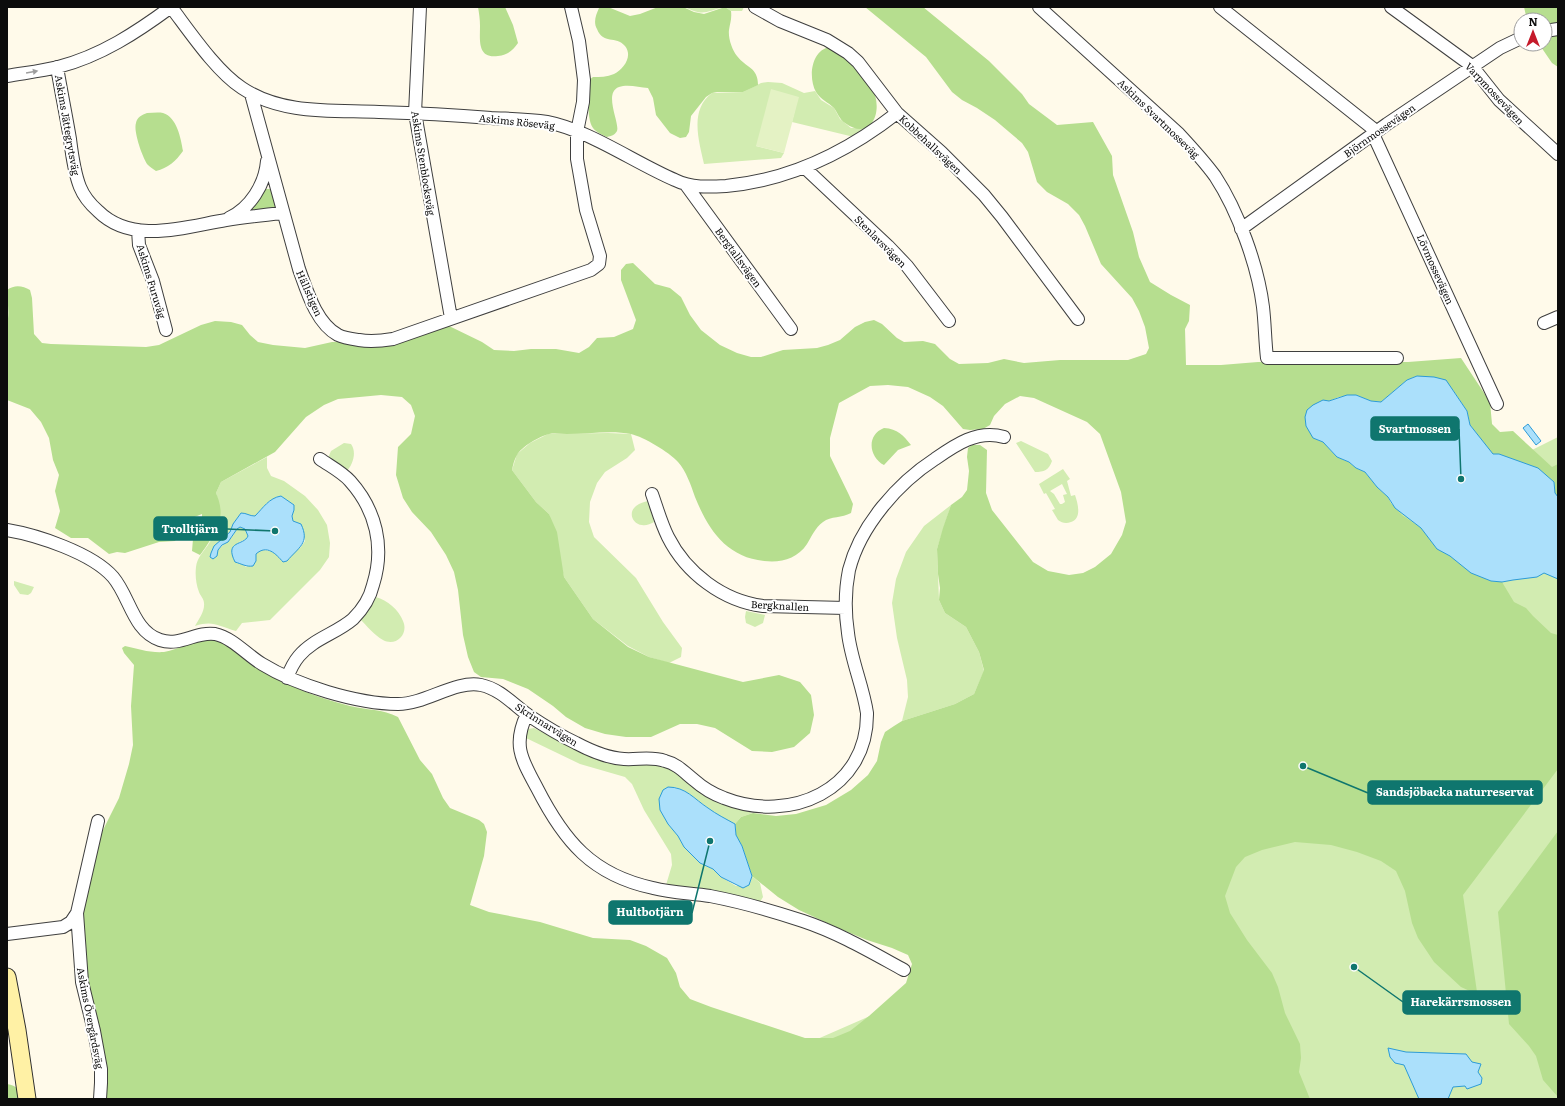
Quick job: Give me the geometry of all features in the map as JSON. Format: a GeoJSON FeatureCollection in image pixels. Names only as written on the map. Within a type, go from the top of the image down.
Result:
{"type":"FeatureCollection","features":[{"type":"Feature","properties":{"kind":"street","name":"Askims Röseväg"},"geometry":{"type":"LineString","coordinates":[[171,7],[220,69],[251,94],[267,101],[292,107],[534,120],[558,125],[578,132],[686,185],[705,187],[741,184],[774,178],[805,168],[857,142],[897,113]]}},
{"type":"Feature","properties":{"kind":"street"},"geometry":{"type":"LineString","coordinates":[[7,76],[57,67],[90,56],[109,48],[143,28],[171,7]]}},
{"type":"Feature","properties":{"kind":"street","name":"Askims Stenblocksväg"},"geometry":{"type":"LineString","coordinates":[[420,7],[415,113],[451,318]]}},
{"type":"Feature","properties":{"kind":"street"},"geometry":{"type":"LineString","coordinates":[[572,7],[579,40],[584,80],[583,102],[578,132]]}},
{"type":"Feature","properties":{"kind":"street","name":"Kobbehallsvägen"},"geometry":{"type":"LineString","coordinates":[[754,7],[780,21],[828,40],[848,53],[858,62],[897,113],[941,152],[984,195],[1078,319]]}},
{"type":"Feature","properties":{"kind":"street","name":"Askims Svartmosseväg"},"geometry":{"type":"LineString","coordinates":[[1039,7],[1099,60],[1178,134],[1198,154],[1215,177],[1241,229],[1260,290],[1263,307],[1267,358],[1397,358]]}},
{"type":"Feature","properties":{"kind":"street","name":"Lövmossevägen"},"geometry":{"type":"LineString","coordinates":[[1220,7],[1375,132],[1497,404]]}},
{"type":"Feature","properties":{"kind":"street","name":"Varpmossevägen"},"geometry":{"type":"LineString","coordinates":[[1390,7],[1472,66],[1499,100],[1558,154]]}},
{"type":"Feature","properties":{"kind":"street","name":"Björnmossevägen"},"geometry":{"type":"LineString","coordinates":[[1241,229],[1375,132],[1472,66],[1500,48],[1513,42]]}},
{"type":"Feature","properties":{"kind":"street","name":"Askims Jättegrytsväg"},"geometry":{"type":"LineString","coordinates":[[57,67],[73,160],[80,186],[90,204],[102,216],[122,227],[138,230],[166,230],[209,224],[224,220],[283,213]]}},
{"type":"Feature","properties":{"kind":"street","name":"Hällstigen"},"geometry":{"type":"LineString","coordinates":[[251,94],[299,269],[312,302],[323,322],[337,334],[346,338],[368,341],[386,340],[591,270],[599,264],[600,256],[591,230],[576,159],[578,132]]}},
{"type":"Feature","properties":{"kind":"street","name":"Askims Jättegrytsväg"},"geometry":{"type":"LineString","coordinates":[[224,220],[239,212],[258,191],[265,176],[267,152]]}},
{"type":"Feature","properties":{"kind":"street","name":"Stenlavsvägen"},"geometry":{"type":"LineString","coordinates":[[805,168],[888,246],[907,266],[950,321]]}},
{"type":"Feature","properties":{"kind":"street","name":"Bergtallsvägen"},"geometry":{"type":"LineString","coordinates":[[686,185],[791,329]]}},
{"type":"Feature","properties":{"kind":"street","name":"Askims Furuväg"},"geometry":{"type":"LineString","coordinates":[[138,230],[139,245],[153,281],[166,330]]}},
{"type":"Feature","properties":{"kind":"street"},"geometry":{"type":"LineString","coordinates":[[1544,323],[1558,316]]}},
{"type":"Feature","properties":{"kind":"street","name":"Skrinnarvägen"},"geometry":{"type":"LineString","coordinates":[[7,530],[57,544],[98,564],[113,578],[138,623],[151,636],[159,640],[174,643],[201,635],[216,634],[231,642],[260,663],[287,678],[340,696],[398,704],[424,700],[456,687],[473,684],[490,688],[502,694],[527,714],[572,741],[608,757],[623,759],[654,758],[670,763],[677,766],[706,789],[715,794],[737,803],[754,807],[768,807],[800,804],[823,794],[834,786],[853,764],[863,743],[867,722],[866,713],[863,693],[850,646],[846,608],[849,571],[857,549],[876,515],[900,486],[931,462],[961,442],[987,435],[1004,437]]}},
{"type":"Feature","properties":{"kind":"street"},"geometry":{"type":"LineString","coordinates":[[287,678],[294,662],[303,652],[338,630],[353,619],[360,611],[369,597],[378,569],[377,530],[369,509],[348,480],[320,460]]}},
{"type":"Feature","properties":{"kind":"street","name":"Bergknallen"},"geometry":{"type":"LineString","coordinates":[[652,494],[662,524],[677,552],[694,572],[725,595],[750,605],[846,608]]}},
{"type":"Feature","properties":{"kind":"street"},"geometry":{"type":"LineString","coordinates":[[527,714],[520,732],[519,746],[531,777],[564,834],[576,847],[600,867],[628,881],[643,886],[740,903],[803,921],[866,949],[904,970]]}},
{"type":"Feature","properties":{"kind":"street","name":"Askims Övergårdsväg"},"geometry":{"type":"LineString","coordinates":[[98,821],[77,913],[82,982],[94,1031],[101,1069],[100,1099]]}},
{"type":"Feature","properties":{"kind":"street"},"geometry":{"type":"LineString","coordinates":[[7,934],[64,927],[72,922],[77,913]]}},
{"type":"Feature","properties":{"kind":"street"},"geometry":{"type":"LineString","coordinates":[[7,977],[27,1099]]}},
{"type":"Feature","properties":{"kind":"green space"},"geometry":{"type":"Polygon","coordinates":[[[478,7],[505,7],[513,25],[518,43],[510,52],[505,55],[491,56],[486,55],[483,52],[480,42],[478,7]]]}},
{"type":"Feature","properties":{"kind":"green space"},"geometry":{"type":"Polygon","coordinates":[[[608,7],[630,16],[658,7],[683,7],[694,12],[704,14],[725,7],[731,11],[729,33],[732,47],[740,60],[754,71],[758,85],[743,92],[717,92],[706,97],[691,116],[689,132],[686,137],[680,138],[670,133],[656,115],[653,98],[648,88],[622,86],[614,90],[612,95],[617,131],[611,136],[607,137],[601,134],[593,128],[589,118],[589,80],[593,77],[609,76],[618,72],[624,66],[628,58],[625,46],[618,41],[606,39],[597,29],[595,24],[596,16],[599,8],[608,7]]]}},
{"type":"Feature","properties":{"kind":"green space"},"geometry":{"type":"Polygon","coordinates":[[[685,7],[725,7],[705,12],[697,12],[685,7]]]}},
{"type":"Feature","properties":{"kind":"green space"},"geometry":{"type":"Polygon","coordinates":[[[725,7],[744,7],[742,11],[731,11],[725,7]]]}},
{"type":"Feature","properties":{"kind":"green space"},"geometry":{"type":"Polygon","coordinates":[[[865,7],[923,7],[989,61],[1022,94],[1029,104],[1057,125],[1093,122],[1112,156],[1113,175],[1133,232],[1139,257],[1150,282],[1190,305],[1189,321],[1185,329],[1186,365],[1221,365],[1258,362],[1408,362],[1461,358],[1490,402],[1492,424],[1500,432],[1513,431],[1552,467],[1558,464],[1558,497],[1555,493],[1554,482],[1538,468],[1499,454],[1493,454],[1470,425],[1467,411],[1453,390],[1417,376],[1407,380],[1381,402],[1371,401],[1356,395],[1339,397],[1329,401],[1313,438],[1323,442],[1337,457],[1349,462],[1356,468],[1365,472],[1402,515],[1421,528],[1437,549],[1450,556],[1471,573],[1491,581],[1502,582],[1514,602],[1526,608],[1551,633],[1558,635],[1558,769],[1463,895],[1478,999],[1474,993],[1461,987],[1434,962],[1418,938],[1412,923],[1405,891],[1396,871],[1381,861],[1357,852],[1331,845],[1295,842],[1262,850],[1245,857],[1236,867],[1225,896],[1230,913],[1247,940],[1272,973],[1278,987],[1285,1013],[1300,1044],[1301,1058],[1299,1072],[1310,1099],[105,1099],[87,980],[81,913],[101,834],[119,798],[133,745],[131,706],[134,665],[124,653],[122,648],[125,646],[149,651],[164,652],[197,641],[217,641],[227,645],[248,662],[264,672],[300,689],[337,702],[386,712],[398,717],[420,760],[432,774],[443,798],[450,808],[479,820],[484,824],[487,832],[484,856],[470,905],[489,912],[540,922],[593,938],[630,940],[646,946],[667,958],[676,973],[680,987],[690,999],[805,1038],[833,1038],[850,1031],[906,983],[912,964],[908,955],[867,940],[799,910],[778,897],[752,876],[742,846],[736,835],[735,824],[741,817],[753,813],[776,816],[796,814],[826,805],[851,790],[868,775],[877,761],[885,732],[902,721],[955,704],[974,694],[984,670],[979,652],[966,627],[945,613],[939,600],[940,588],[937,549],[951,505],[962,497],[967,490],[969,471],[967,457],[968,448],[972,445],[980,445],[987,450],[986,493],[992,510],[1033,562],[1048,571],[1069,575],[1083,573],[1095,567],[1111,554],[1122,535],[1126,522],[1121,492],[1100,434],[1087,422],[1034,398],[1020,396],[1005,404],[994,416],[990,425],[983,429],[963,429],[943,406],[930,397],[908,387],[888,385],[870,386],[839,403],[830,438],[830,456],[853,504],[851,513],[826,520],[816,529],[803,549],[788,559],[776,561],[764,561],[739,554],[720,540],[700,509],[688,478],[678,462],[656,445],[643,438],[631,434],[616,432],[551,434],[536,439],[519,452],[513,464],[512,470],[536,502],[549,514],[557,532],[564,577],[593,619],[628,647],[649,657],[743,682],[779,675],[800,682],[811,695],[814,715],[810,733],[794,747],[772,752],[752,751],[715,728],[697,724],[680,724],[651,737],[626,737],[605,734],[585,728],[566,717],[528,689],[503,679],[481,677],[474,672],[468,657],[463,635],[458,590],[454,572],[446,555],[431,532],[412,512],[403,498],[396,475],[398,447],[411,434],[415,416],[411,405],[402,397],[381,395],[338,399],[324,405],[306,417],[275,452],[221,482],[216,493],[221,515],[219,522],[212,537],[200,555],[192,551],[193,539],[202,523],[202,514],[192,518],[175,541],[159,542],[125,553],[117,552],[109,554],[88,538],[71,538],[55,528],[60,511],[55,491],[59,475],[53,460],[49,438],[41,422],[30,409],[7,400],[7,290],[16,286],[25,287],[30,290],[32,298],[34,334],[42,343],[146,347],[159,345],[201,325],[215,321],[231,322],[242,325],[258,342],[305,348],[332,342],[345,342],[447,325],[482,342],[494,350],[514,351],[556,349],[579,353],[589,347],[597,338],[614,337],[633,329],[636,320],[621,280],[621,270],[626,264],[633,263],[655,284],[670,288],[681,297],[690,315],[701,330],[720,345],[737,353],[751,357],[761,357],[783,350],[817,348],[828,345],[840,340],[855,327],[865,322],[874,320],[882,324],[897,338],[904,342],[923,341],[935,344],[950,359],[959,364],[988,363],[1004,359],[1024,363],[1060,360],[1128,360],[1146,354],[1149,348],[1145,327],[1132,298],[1101,264],[1079,215],[1068,204],[1047,192],[1037,182],[1028,152],[1022,143],[995,120],[962,100],[952,92],[926,57],[865,7]]]}},
{"type":"Feature","properties":{"kind":"green space"},"geometry":{"type":"Polygon","coordinates":[[[1524,7],[1558,7],[1558,67],[1552,63],[1544,52],[1553,52],[1553,12],[1525,12],[1524,7]]]}},
{"type":"Feature","properties":{"kind":"green space"},"geometry":{"type":"Polygon","coordinates":[[[830,47],[858,70],[871,86],[877,104],[876,113],[869,126],[862,129],[854,128],[845,123],[834,108],[816,92],[812,79],[813,65],[819,53],[830,47]]]}},
{"type":"Feature","properties":{"kind":"green space"},"geometry":{"type":"Polygon","coordinates":[[[761,83],[782,83],[804,93],[815,91],[821,100],[834,108],[840,119],[851,128],[864,128],[854,137],[792,122],[798,97],[756,146],[784,153],[781,158],[704,164],[698,136],[698,117],[700,108],[705,100],[712,93],[743,92],[761,83]]]}},
{"type":"Feature","properties":{"kind":"green space"},"geometry":{"type":"Polygon","coordinates":[[[771,89],[799,97],[784,153],[756,146],[771,89]]]}},
{"type":"Feature","properties":{"kind":"green space"},"geometry":{"type":"Polygon","coordinates":[[[147,113],[163,113],[172,119],[178,129],[183,151],[171,164],[156,171],[146,162],[139,145],[135,127],[137,119],[147,113]]]}},
{"type":"Feature","properties":{"kind":"green space"},"geometry":{"type":"Polygon","coordinates":[[[266,189],[272,189],[277,203],[276,209],[245,214],[260,194],[266,189]]]}},
{"type":"Feature","properties":{"kind":"green space"},"geometry":{"type":"Polygon","coordinates":[[[884,428],[900,433],[911,445],[898,450],[884,465],[875,457],[872,441],[878,431],[884,428]]]}},
{"type":"Feature","properties":{"kind":"green space"},"geometry":{"type":"Polygon","coordinates":[[[1468,428],[1524,454],[1558,437],[1558,1099],[680,1099],[902,1002],[1468,428]]]}},
{"type":"Feature","properties":{"kind":"green space"},"geometry":{"type":"Polygon","coordinates":[[[548,434],[631,434],[635,450],[627,458],[605,472],[597,483],[590,502],[589,522],[594,537],[636,578],[663,622],[682,648],[681,657],[669,663],[649,657],[628,646],[593,619],[564,577],[549,514],[536,502],[512,470],[517,454],[530,443],[548,434]]]}},
{"type":"Feature","properties":{"kind":"green space"},"geometry":{"type":"Polygon","coordinates":[[[1021,441],[1048,454],[1052,461],[1048,468],[1041,472],[1035,472],[1016,443],[1021,441]]]}},
{"type":"Feature","properties":{"kind":"green space"},"geometry":{"type":"Polygon","coordinates":[[[344,443],[351,444],[354,451],[351,466],[346,472],[328,458],[331,451],[344,443]]]}},
{"type":"Feature","properties":{"kind":"green space"},"geometry":{"type":"Polygon","coordinates":[[[267,457],[267,468],[271,476],[284,481],[305,496],[318,510],[327,525],[330,543],[329,557],[320,570],[270,620],[242,623],[236,631],[211,624],[201,624],[195,626],[204,609],[203,600],[196,583],[196,567],[199,558],[218,526],[220,514],[216,493],[221,482],[267,457]],[[281,496],[270,501],[255,516],[241,513],[233,524],[230,532],[220,540],[218,550],[240,527],[245,529],[248,536],[247,539],[239,542],[235,562],[241,563],[246,567],[256,561],[256,554],[260,550],[272,552],[280,559],[300,548],[305,541],[301,524],[293,521],[292,516],[294,505],[281,496]]]}},
{"type":"Feature","properties":{"kind":"green space"},"geometry":{"type":"Polygon","coordinates":[[[1063,469],[1070,479],[1067,481],[1071,496],[1075,495],[1078,510],[1077,517],[1071,522],[1066,523],[1058,520],[1052,510],[1055,509],[1039,484],[1063,469]],[[1062,484],[1050,491],[1054,494],[1060,504],[1065,502],[1063,495],[1067,494],[1062,484]]]}},
{"type":"Feature","properties":{"kind":"green space"},"geometry":{"type":"Polygon","coordinates":[[[648,501],[654,522],[645,525],[639,524],[632,517],[632,511],[638,505],[648,501]]]}},
{"type":"Feature","properties":{"kind":"green space"},"geometry":{"type":"Polygon","coordinates":[[[951,505],[937,549],[939,600],[945,613],[966,627],[979,652],[984,671],[974,694],[955,704],[902,721],[908,697],[907,680],[897,638],[892,603],[896,579],[906,552],[924,526],[951,505]]]}},
{"type":"Feature","properties":{"kind":"green space"},"geometry":{"type":"Polygon","coordinates":[[[14,581],[34,587],[28,595],[20,594],[14,585],[14,581]]]}},
{"type":"Feature","properties":{"kind":"green space"},"geometry":{"type":"Polygon","coordinates":[[[376,597],[384,600],[392,606],[399,613],[403,621],[403,635],[397,640],[388,642],[383,640],[360,619],[372,605],[376,597]]]}},
{"type":"Feature","properties":{"kind":"green space"},"geometry":{"type":"Polygon","coordinates":[[[746,611],[765,615],[763,623],[755,627],[746,623],[746,611]]]}},
{"type":"Feature","properties":{"kind":"green space"},"geometry":{"type":"Polygon","coordinates":[[[534,728],[603,762],[628,766],[647,764],[672,770],[703,794],[726,805],[753,813],[741,817],[735,824],[713,812],[688,793],[675,787],[668,824],[678,836],[684,847],[700,863],[713,869],[721,877],[736,886],[749,885],[752,876],[760,883],[763,897],[760,902],[666,885],[672,865],[671,854],[644,810],[632,784],[625,777],[580,764],[526,738],[528,729],[534,728]]]}},
{"type":"Feature","properties":{"kind":"green space"},"geometry":{"type":"Polygon","coordinates":[[[1558,831],[1558,1097],[1543,1080],[1536,1056],[1509,1024],[1498,912],[1558,831]]]}},
{"type":"Feature","properties":{"kind":"green space"},"geometry":{"type":"Polygon","coordinates":[[[7,1084],[17,1088],[21,1099],[7,1099],[7,1084]]]}},
{"type":"Feature","properties":{"kind":"water"},"geometry":{"type":"Polygon","coordinates":[[[1417,376],[1434,377],[1446,380],[1467,411],[1470,425],[1493,454],[1499,454],[1538,468],[1554,482],[1555,493],[1558,497],[1558,579],[1544,573],[1537,577],[1502,582],[1491,581],[1471,573],[1450,556],[1437,549],[1421,528],[1395,508],[1388,497],[1377,487],[1365,472],[1356,468],[1349,462],[1337,457],[1323,442],[1313,438],[1306,426],[1305,417],[1307,410],[1323,400],[1329,401],[1347,395],[1356,395],[1371,401],[1381,402],[1407,380],[1417,376]]]}},
{"type":"Feature","properties":{"kind":"water"},"geometry":{"type":"Polygon","coordinates":[[[1528,424],[1541,441],[1536,445],[1523,428],[1528,424]]]}},
{"type":"Feature","properties":{"kind":"water"},"geometry":{"type":"Polygon","coordinates":[[[281,496],[294,505],[292,516],[293,521],[301,524],[304,536],[302,544],[287,561],[283,562],[271,551],[264,550],[256,554],[256,561],[253,566],[246,566],[235,562],[232,555],[233,547],[246,539],[248,536],[245,529],[240,527],[228,542],[222,545],[218,550],[217,556],[213,559],[210,557],[214,546],[230,532],[233,524],[241,513],[255,516],[270,501],[281,496]]]}},
{"type":"Feature","properties":{"kind":"water"},"geometry":{"type":"Polygon","coordinates":[[[668,787],[685,791],[703,805],[735,824],[736,835],[742,846],[752,876],[749,885],[743,888],[721,877],[713,869],[700,863],[684,847],[660,810],[659,799],[663,790],[668,787]]]}},
{"type":"Feature","properties":{"kind":"water"},"geometry":{"type":"Polygon","coordinates":[[[1388,1048],[1406,1052],[1466,1054],[1472,1062],[1481,1064],[1478,1072],[1482,1078],[1481,1084],[1467,1089],[1465,1086],[1453,1087],[1448,1099],[1419,1099],[1404,1065],[1395,1063],[1390,1057],[1388,1048]]]}},
{"type":"Feature","properties":{"kind":"place","name":"Svartmossen"},"geometry":{"type":"Point","coordinates":[1461,479]}},
{"type":"Feature","properties":{"kind":"place","name":"Trolltjärn"},"geometry":{"type":"Point","coordinates":[275,531]}},
{"type":"Feature","properties":{"kind":"place","name":"Sandsjöbacka naturreservat"},"geometry":{"type":"Point","coordinates":[1303,766]}},
{"type":"Feature","properties":{"kind":"place","name":"Hultbotjärn"},"geometry":{"type":"Point","coordinates":[710,841]}},
{"type":"Feature","properties":{"kind":"place","name":"Harekärrsmossen"},"geometry":{"type":"Point","coordinates":[1354,967]}}]}
